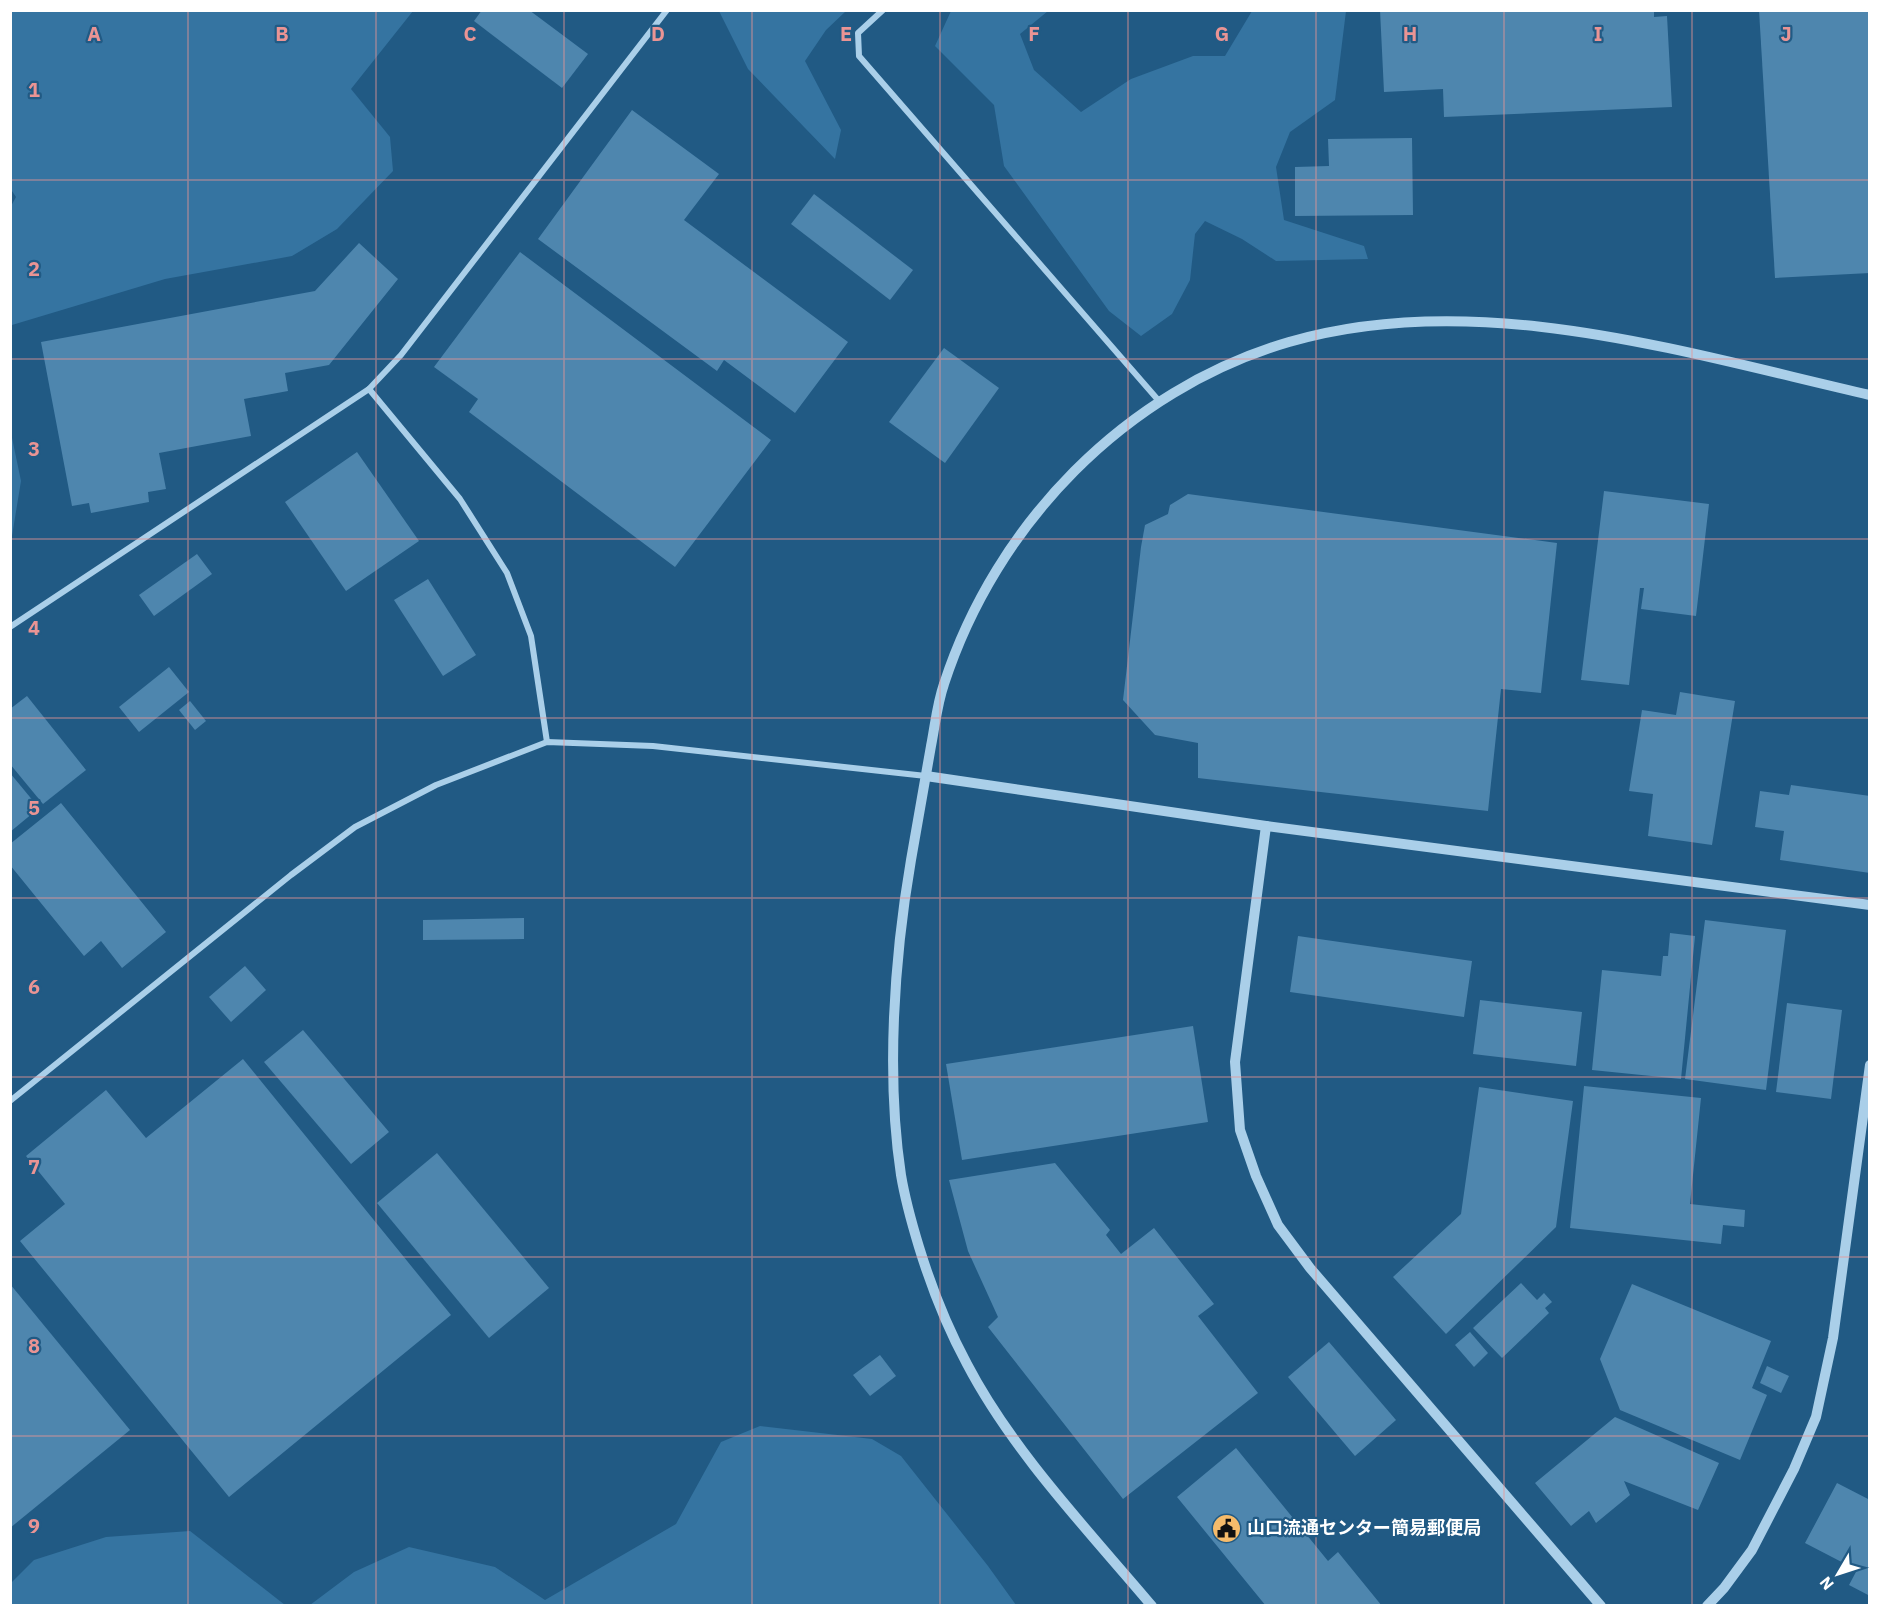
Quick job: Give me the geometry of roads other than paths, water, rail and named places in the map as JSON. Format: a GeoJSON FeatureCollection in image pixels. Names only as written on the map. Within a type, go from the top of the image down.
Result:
{"type":"FeatureCollection","features":[{"type":"Feature","properties":{"kind":"street"},"geometry":{"type":"LineString","coordinates":[[10,627],[369,389],[401,355],[667,10]]}},
{"type":"Feature","properties":{"kind":"street"},"geometry":{"type":"LineString","coordinates":[[884,10],[858,33],[858,56],[1159,401]]}},
{"type":"Feature","properties":{"kind":"street"},"geometry":{"type":"LineString","coordinates":[[1152,1605],[1054,1491],[998,1415],[966,1363],[938,1299],[920,1248],[902,1178],[894,1102],[895,1024],[901,921],[942,688],[962,638],[992,579],[1024,529],[1058,486],[1118,431],[1159,401],[1225,366],[1288,342],[1363,325],[1405,322],[1516,324],[1578,330],[1869,395]]}},
{"type":"Feature","properties":{"kind":"street"},"geometry":{"type":"LineString","coordinates":[[369,389],[460,499],[507,573],[531,636],[547,742]]}},
{"type":"Feature","properties":{"kind":"street"},"geometry":{"type":"LineString","coordinates":[[10,1101],[291,875],[355,827],[436,785],[547,742],[653,746],[926,776],[1266,826],[1869,905]]}},
{"type":"Feature","properties":{"kind":"street"},"geometry":{"type":"LineString","coordinates":[[1266,826],[1235,1062],[1240,1130],[1256,1176],[1278,1225],[1310,1268],[1601,1605]]}},
{"type":"Feature","properties":{"kind":"street"},"geometry":{"type":"LineString","coordinates":[[1707,1605],[1724,1588],[1752,1550],[1794,1469],[1815,1417],[1833,1338],[1869,1065]]}},
{"type":"Feature","properties":{"kind":"place","name":"山口流通センター簡易郵便局"},"geometry":{"type":"Point","coordinates":[1226,1528]}}]}
